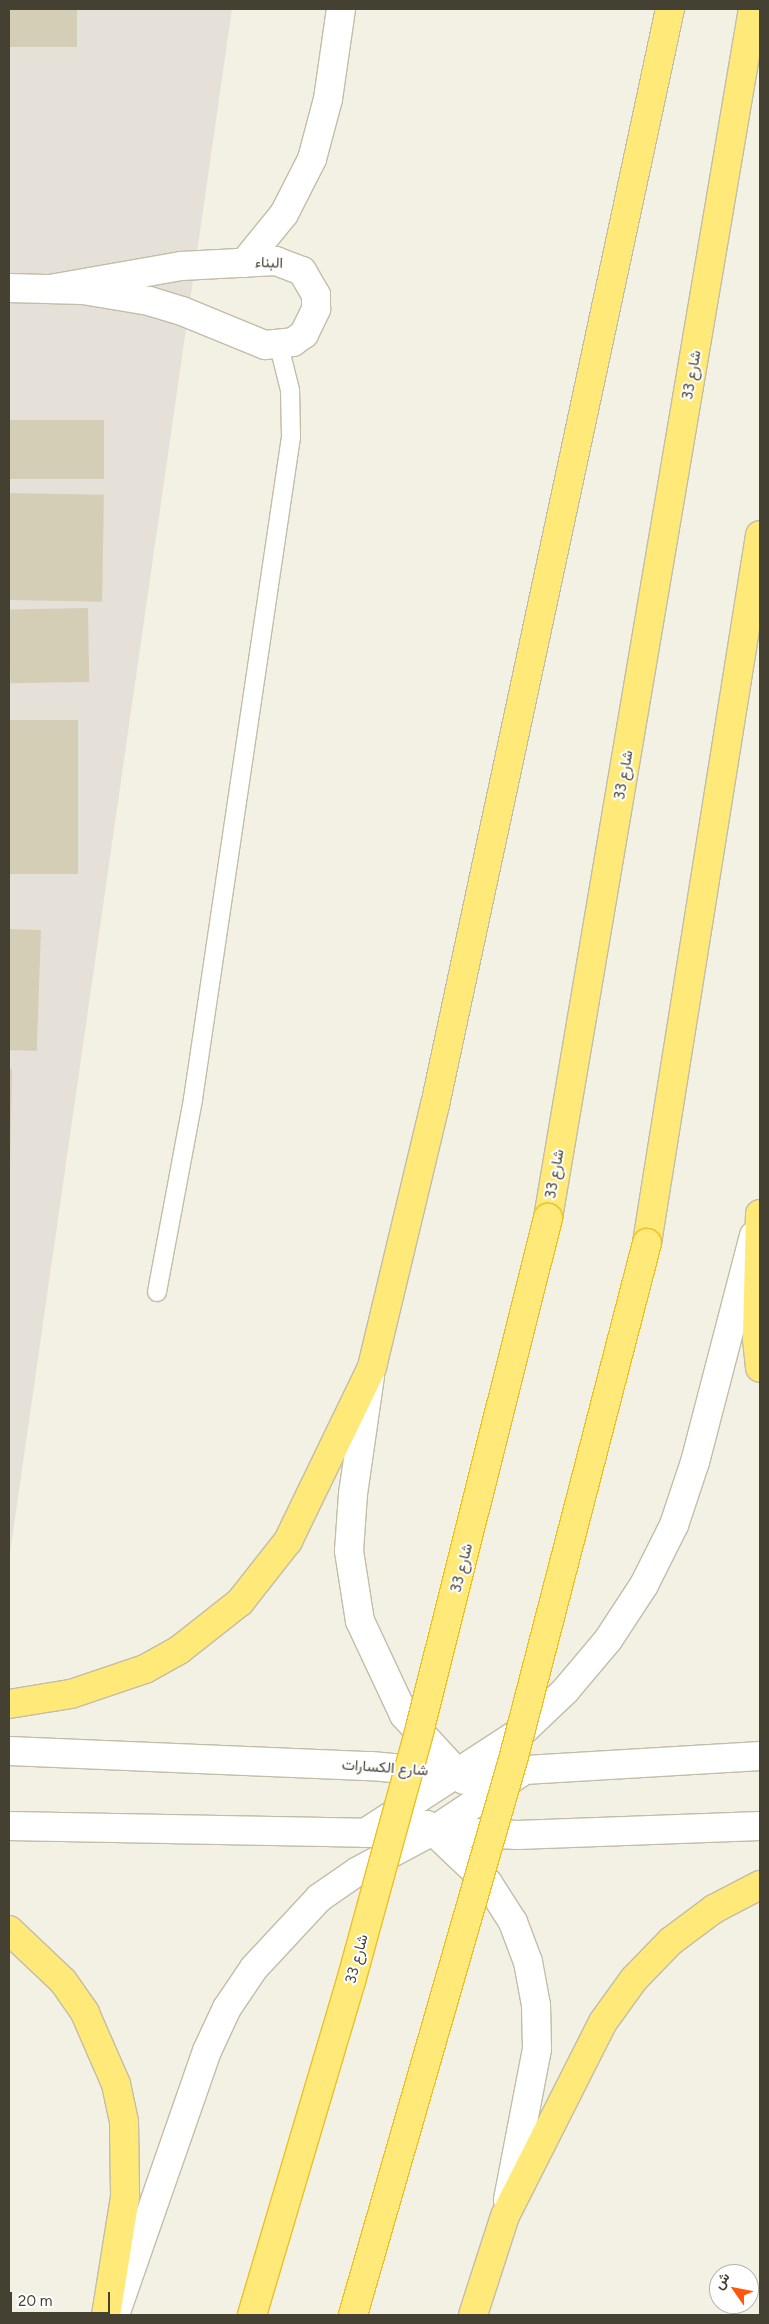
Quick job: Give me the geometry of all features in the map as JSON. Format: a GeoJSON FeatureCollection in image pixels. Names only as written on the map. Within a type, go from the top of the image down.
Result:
{"type":"FeatureCollection","features":[{"type":"Feature","properties":{"kind":"highway"},"geometry":{"type":"LineString","coordinates":[[9,1704],[71,1694],[145,1669],[195,1639],[240,1602],[288,1541],[372,1367],[436,1106],[670,9]]}},
{"type":"Feature","properties":{"kind":"highway","name":"شارع 33"},"geometry":{"type":"LineString","coordinates":[[252,2315],[346,2000],[420,1728],[548,1218],[753,9]]}},
{"type":"Feature","properties":{"kind":"highway"},"geometry":{"type":"LineString","coordinates":[[353,2315],[514,1756],[647,1243],[760,534]]}},
{"type":"Feature","properties":{"kind":"highway"},"geometry":{"type":"LineString","coordinates":[[760,1215],[757,1339],[760,1368]]}},
{"type":"Feature","properties":{"kind":"highway"},"geometry":{"type":"LineString","coordinates":[[473,2315],[505,2216],[603,2022],[634,1979],[671,1941],[714,1910],[760,1885]]}},
{"type":"Feature","properties":{"kind":"highway"},"geometry":{"type":"LineString","coordinates":[[9,1930],[63,1981],[94,2030],[116,2084],[124,2121],[126,2198],[106,2315]]}},
{"type":"Feature","properties":{"kind":"street"},"geometry":{"type":"LineString","coordinates":[[244,263],[284,214],[312,159],[328,99],[341,9]]}},
{"type":"Feature","properties":{"kind":"street","name":"البناء"},"geometry":{"type":"LineString","coordinates":[[9,288],[92,291],[149,301],[189,314],[265,345],[279,346],[292,342],[312,322],[316,295],[311,282],[290,264],[276,261],[181,266],[50,289]]}},
{"type":"Feature","properties":{"kind":"street"},"geometry":{"type":"LineString","coordinates":[[365,1833],[526,1728],[566,1691],[608,1640],[644,1584],[674,1525],[695,1462],[760,1215]]}},
{"type":"Feature","properties":{"kind":"street"},"geometry":{"type":"LineString","coordinates":[[372,1367],[353,1494],[349,1551],[360,1621],[404,1715],[517,1835]]}},
{"type":"Feature","properties":{"kind":"street","name":"شارع الكسارات"},"geometry":{"type":"LineString","coordinates":[[9,1750],[371,1766],[458,1774],[760,1756]]}},
{"type":"Feature","properties":{"kind":"street"},"geometry":{"type":"LineString","coordinates":[[371,1766],[408,1806],[488,1883],[513,1922],[528,1962],[536,2005],[537,2049],[532,2092],[505,2216]]}},
{"type":"Feature","properties":{"kind":"street"},"geometry":{"type":"LineString","coordinates":[[115,2315],[207,2051],[228,2008],[254,1968],[284,1932],[319,1898],[358,1871],[433,1831],[526,1769]]}},
{"type":"Feature","properties":{"kind":"street"},"geometry":{"type":"LineString","coordinates":[[9,1826],[365,1833],[433,1831],[517,1835],[760,1826]]}},
{"type":"Feature","properties":{"kind":"lane"},"geometry":{"type":"LineString","coordinates":[[157,1292],[193,1099],[291,436],[290,390],[279,346]]}},
{"type":"Feature","properties":{"kind":"shaded area"},"geometry":{"type":"Polygon","coordinates":[[[9,9],[232,9],[9,1560],[9,9]]]}},
{"type":"Feature","properties":{"kind":"building"},"geometry":{"type":"Polygon","coordinates":[[[9,9],[77,9],[77,47],[9,47],[9,9]]]}},
{"type":"Feature","properties":{"kind":"building"},"geometry":{"type":"Polygon","coordinates":[[[9,420],[104,420],[104,479],[9,479],[9,420]]]}},
{"type":"Feature","properties":{"kind":"building"},"geometry":{"type":"Polygon","coordinates":[[[9,493],[104,495],[102,602],[9,600],[9,493]]]}},
{"type":"Feature","properties":{"kind":"building"},"geometry":{"type":"Polygon","coordinates":[[[88,608],[89,682],[10,683],[9,609],[88,608]]]}},
{"type":"Feature","properties":{"kind":"building"},"geometry":{"type":"Polygon","coordinates":[[[9,720],[78,720],[78,874],[9,874],[9,720]]]}},
{"type":"Feature","properties":{"kind":"building"},"geometry":{"type":"Polygon","coordinates":[[[9,929],[41,930],[37,1051],[9,1050],[9,929]]]}},
{"type":"Feature","properties":{"kind":"building"},"geometry":{"type":"Polygon","coordinates":[[[9,1069],[12,1069],[9,1214],[9,1069]]]}}]}
